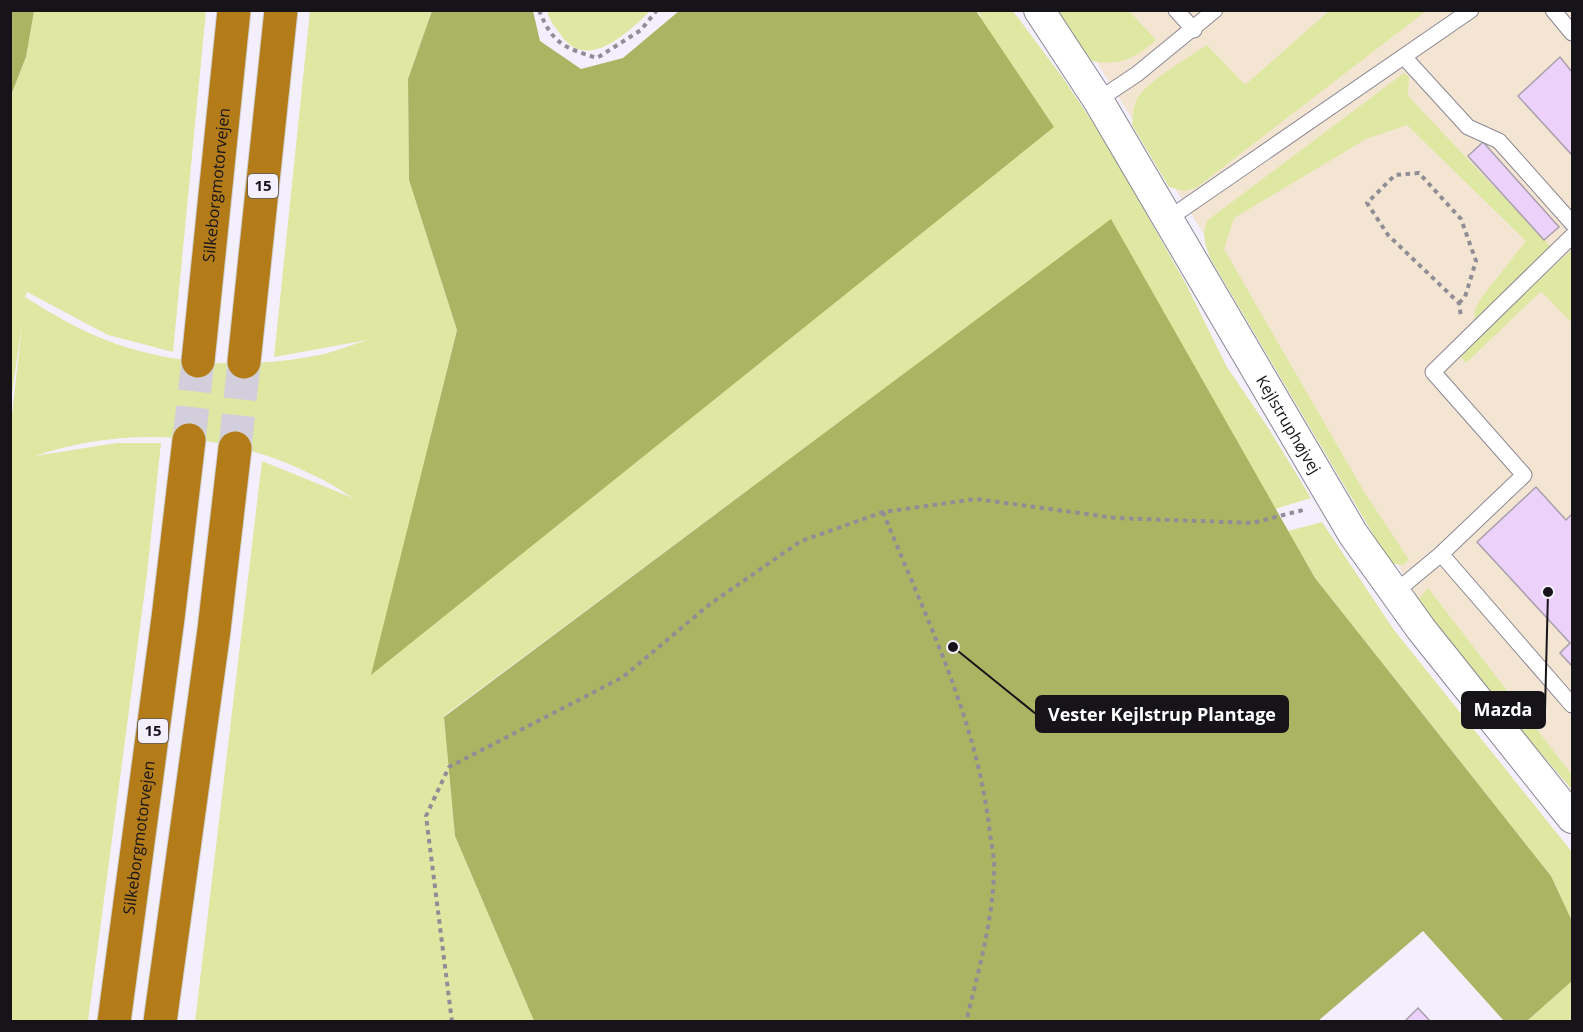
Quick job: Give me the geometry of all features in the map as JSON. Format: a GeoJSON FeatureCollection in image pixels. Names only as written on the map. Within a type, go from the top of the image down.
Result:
{"type":"FeatureCollection","features":[{"type":"Feature","properties":{"kind":"highway","name":"Silkeborgmotorvejen"},"geometry":{"type":"LineString","coordinates":[[198,361],[234,10]]}},
{"type":"Feature","properties":{"kind":"highway","name":"15"},"geometry":{"type":"LineString","coordinates":[[244,362],[281,10]]}},
{"type":"Feature","properties":{"kind":"highway","name":"Silkeborgmotorvejen"},"geometry":{"type":"LineString","coordinates":[[114,1022],[168,618],[189,440]]}},
{"type":"Feature","properties":{"kind":"highway"},"geometry":{"type":"LineString","coordinates":[[160,1022],[214,630],[235,448]]}},
{"type":"Feature","properties":{"kind":"street","name":"Kejlstruphøjvej"},"geometry":{"type":"LineString","coordinates":[[1039,10],[1098,100],[1353,534],[1420,630],[1572,818]]}},
{"type":"Feature","properties":{"kind":"lane"},"geometry":{"type":"LineString","coordinates":[[1176,10],[1194,30]]}},
{"type":"Feature","properties":{"kind":"lane"},"geometry":{"type":"LineString","coordinates":[[1098,100],[1137,74],[1194,30],[1215,10]]}},
{"type":"Feature","properties":{"kind":"lane"},"geometry":{"type":"LineString","coordinates":[[1168,219],[1471,10]]}},
{"type":"Feature","properties":{"kind":"lane"},"geometry":{"type":"LineString","coordinates":[[1553,10],[1572,33]]}},
{"type":"Feature","properties":{"kind":"lane"},"geometry":{"type":"LineString","coordinates":[[1404,57],[1468,127],[1499,141],[1572,223]]}},
{"type":"Feature","properties":{"kind":"lane"},"geometry":{"type":"LineString","coordinates":[[1394,593],[1441,554],[1524,475],[1433,372],[1572,236]]}},
{"type":"Feature","properties":{"kind":"lane"},"geometry":{"type":"LineString","coordinates":[[1441,554],[1572,705]]}},
{"type":"Feature","properties":{"kind":"path"},"geometry":{"type":"LineString","coordinates":[[539,10],[547,31],[569,49],[597,58],[641,30],[657,10]]}},
{"type":"Feature","properties":{"kind":"path"},"geometry":{"type":"LineString","coordinates":[[1459,303],[1465,297],[1476,261],[1461,219],[1419,173],[1395,175],[1367,203],[1388,235],[1459,303],[1465,341]]}},
{"type":"Feature","properties":{"kind":"path"},"geometry":{"type":"LineString","coordinates":[[452,1022],[426,816],[449,766],[623,677],[710,604],[801,541],[883,512],[976,499],[1116,518],[1252,523],[1334,502]]}},
{"type":"Feature","properties":{"kind":"path"},"geometry":{"type":"LineString","coordinates":[[883,512],[947,669],[975,745],[988,811],[994,873],[986,940],[966,1022]]}},
{"type":"Feature","properties":{"kind":"shaded area"},"geometry":{"type":"Polygon","coordinates":[[[1065,11],[1572,11],[1572,787],[1423,608],[1203,233],[1065,11]]]}},
{"type":"Feature","properties":{"kind":"green space"},"geometry":{"type":"Polygon","coordinates":[[[11,10],[34,11],[26,57],[11,95],[11,10]]]}},
{"type":"Feature","properties":{"kind":"green space"},"geometry":{"type":"Polygon","coordinates":[[[547,10],[650,11],[631,29],[607,45],[595,50],[582,50],[571,46],[561,35],[547,10]]]}},
{"type":"Feature","properties":{"kind":"green space"},"geometry":{"type":"Polygon","coordinates":[[[34,11],[206,11],[173,352],[108,335],[27,292],[25,297],[69,323],[130,348],[194,361],[260,363],[324,354],[368,340],[274,357],[310,11],[432,11],[408,79],[409,180],[457,330],[372,673],[981,16],[976,11],[1013,11],[1063,78],[1104,139],[1186,284],[1227,367],[1269,429],[1311,498],[1275,509],[1111,220],[444,716],[455,836],[534,1021],[195,1022],[262,461],[353,498],[323,480],[280,461],[211,442],[140,437],[69,446],[35,456],[116,443],[161,443],[147,574],[88,1021],[11,1021],[10,432],[22,325],[11,399],[11,95],[26,57],[34,11]]]}},
{"type":"Feature","properties":{"kind":"green space"},"geometry":{"type":"Polygon","coordinates":[[[432,11],[533,11],[540,41],[581,69],[623,58],[679,11],[976,11],[1054,127],[371,675],[457,330],[409,180],[408,79],[432,11]]]}},
{"type":"Feature","properties":{"kind":"green space"},"geometry":{"type":"Polygon","coordinates":[[[1054,11],[1129,11],[1156,40],[1127,60],[1111,63],[1092,61],[1054,11]]]}},
{"type":"Feature","properties":{"kind":"green space"},"geometry":{"type":"Polygon","coordinates":[[[1329,11],[1426,11],[1196,188],[1184,191],[1169,187],[1132,125],[1135,104],[1140,94],[1157,79],[1207,45],[1245,85],[1329,11]]]}},
{"type":"Feature","properties":{"kind":"green space"},"geometry":{"type":"Polygon","coordinates":[[[1404,73],[1409,77],[1408,96],[1550,246],[1475,320],[1475,309],[1482,297],[1526,241],[1407,125],[1366,139],[1234,218],[1224,249],[1363,490],[1409,560],[1403,565],[1390,563],[1210,258],[1204,234],[1208,220],[1404,73]]]}},
{"type":"Feature","properties":{"kind":"green space"},"geometry":{"type":"Polygon","coordinates":[[[1111,219],[1315,578],[1551,876],[1572,921],[1572,981],[1527,1021],[1504,1021],[1423,931],[1318,1021],[534,1021],[455,836],[444,717],[1111,219]]]}},
{"type":"Feature","properties":{"kind":"green space"},"geometry":{"type":"Polygon","coordinates":[[[1572,250],[1572,323],[1541,291],[1466,363],[1460,356],[1572,250]]]}},
{"type":"Feature","properties":{"kind":"green space"},"geometry":{"type":"Polygon","coordinates":[[[1322,522],[1394,630],[1572,852],[1572,921],[1551,876],[1315,578],[1288,531],[1322,522]]]}},
{"type":"Feature","properties":{"kind":"green space"},"geometry":{"type":"Polygon","coordinates":[[[1428,588],[1572,775],[1572,790],[1459,657],[1419,599],[1428,588]]]}},
{"type":"Feature","properties":{"kind":"green space"},"geometry":{"type":"Polygon","coordinates":[[[1572,981],[1572,1021],[1527,1021],[1572,981]]]}},
{"type":"Feature","properties":{"kind":"building"},"geometry":{"type":"Polygon","coordinates":[[[1560,57],[1572,72],[1572,155],[1518,96],[1560,57]]]}},
{"type":"Feature","properties":{"kind":"building"},"geometry":{"type":"Polygon","coordinates":[[[1483,142],[1559,227],[1544,240],[1468,156],[1483,142]]]}},
{"type":"Feature","properties":{"kind":"building"},"geometry":{"type":"Polygon","coordinates":[[[1536,487],[1566,520],[1572,514],[1572,666],[1560,653],[1570,643],[1477,542],[1536,487]]]}},
{"type":"Feature","properties":{"kind":"building"},"geometry":{"type":"Polygon","coordinates":[[[1418,1008],[1431,1022],[1404,1022],[1418,1008]]]}},
{"type":"Feature","properties":{"kind":"tunnel"},"geometry":{"type":"LineString","coordinates":[[189,440],[198,361]]}},
{"type":"Feature","properties":{"kind":"tunnel"},"geometry":{"type":"LineString","coordinates":[[235,448],[244,362]]}},
{"type":"Feature","properties":{"kind":"place","name":"Mazda"},"geometry":{"type":"Point","coordinates":[1548,592]}},
{"type":"Feature","properties":{"kind":"place","name":"Vester Kejlstrup Plantage"},"geometry":{"type":"Point","coordinates":[953,647]}}]}
